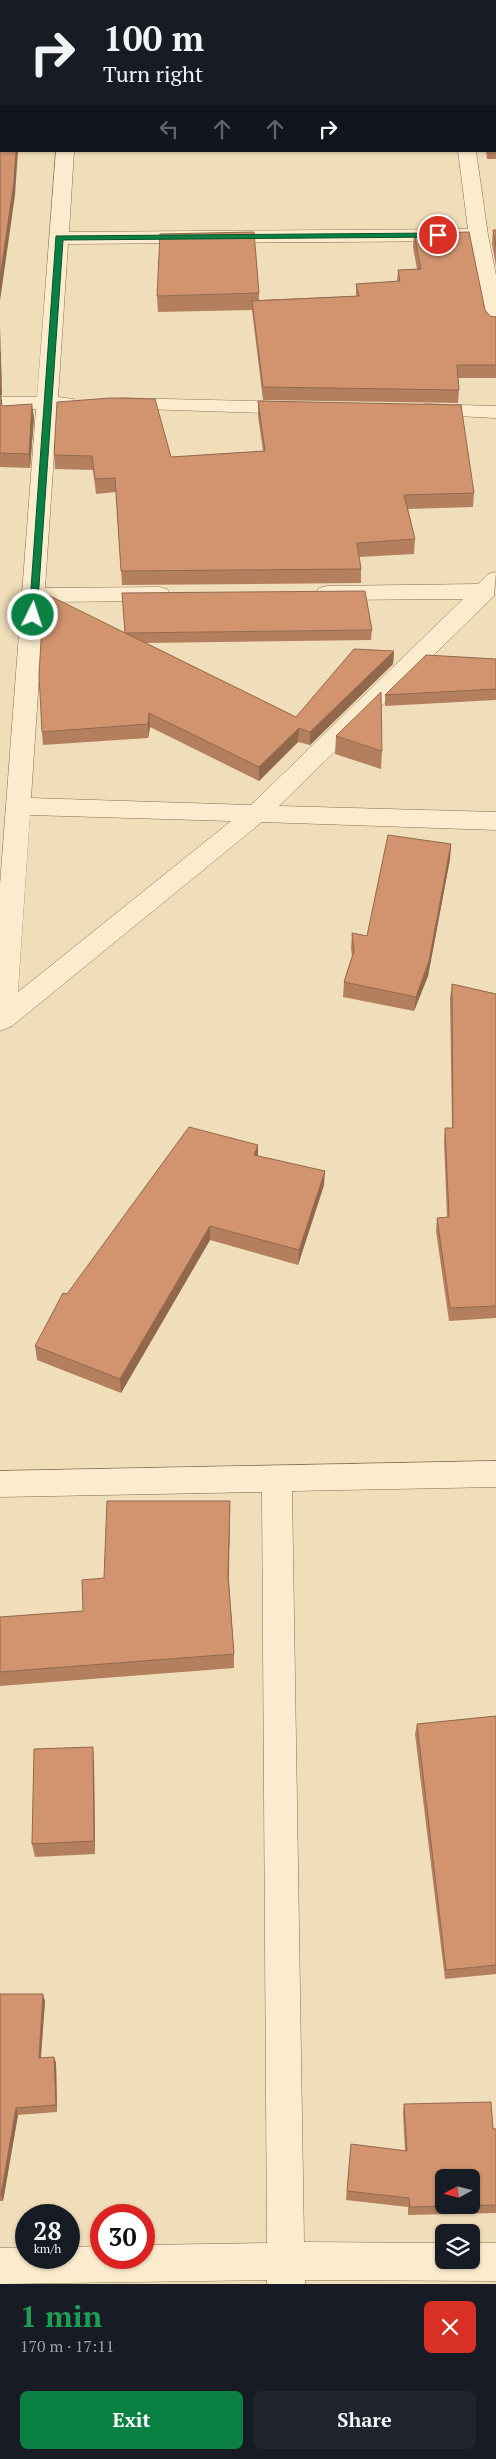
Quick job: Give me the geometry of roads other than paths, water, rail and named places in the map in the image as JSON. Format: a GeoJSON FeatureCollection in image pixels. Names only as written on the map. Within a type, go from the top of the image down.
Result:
{"type":"FeatureCollection","features":[{"type":"Feature","properties":{"kind":"street"},"geometry":{"type":"LineString","coordinates":[[1,1020],[34,596],[65,152]]}},
{"type":"Feature","properties":{"kind":"street"},"geometry":{"type":"LineString","coordinates":[[467,152],[478,235],[496,323]]}},
{"type":"Feature","properties":{"kind":"street"},"geometry":{"type":"LineString","coordinates":[[59,238],[478,235]]}},
{"type":"Feature","properties":{"kind":"street"},"geometry":{"type":"LineString","coordinates":[[0,403],[317,408]]}},
{"type":"Feature","properties":{"kind":"street"},"geometry":{"type":"LineString","coordinates":[[406,410],[496,412]]}},
{"type":"Feature","properties":{"kind":"street"},"geometry":{"type":"LineString","coordinates":[[309,593],[491,585]]}},
{"type":"Feature","properties":{"kind":"street"},"geometry":{"type":"LineString","coordinates":[[1,1020],[254,815],[491,585]]}},
{"type":"Feature","properties":{"kind":"street"},"geometry":{"type":"LineString","coordinates":[[34,596],[181,594]]}},
{"type":"Feature","properties":{"kind":"street"},"geometry":{"type":"LineString","coordinates":[[18,806],[254,815],[496,821]]}},
{"type":"Feature","properties":{"kind":"street"},"geometry":{"type":"LineString","coordinates":[[0,1484],[276,1480],[496,1474]]}},
{"type":"Feature","properties":{"kind":"street"},"geometry":{"type":"LineString","coordinates":[[276,1480],[285,2273]]}},
{"type":"Feature","properties":{"kind":"street"},"geometry":{"type":"LineString","coordinates":[[0,2267],[285,2273],[496,2262]]}}]}
